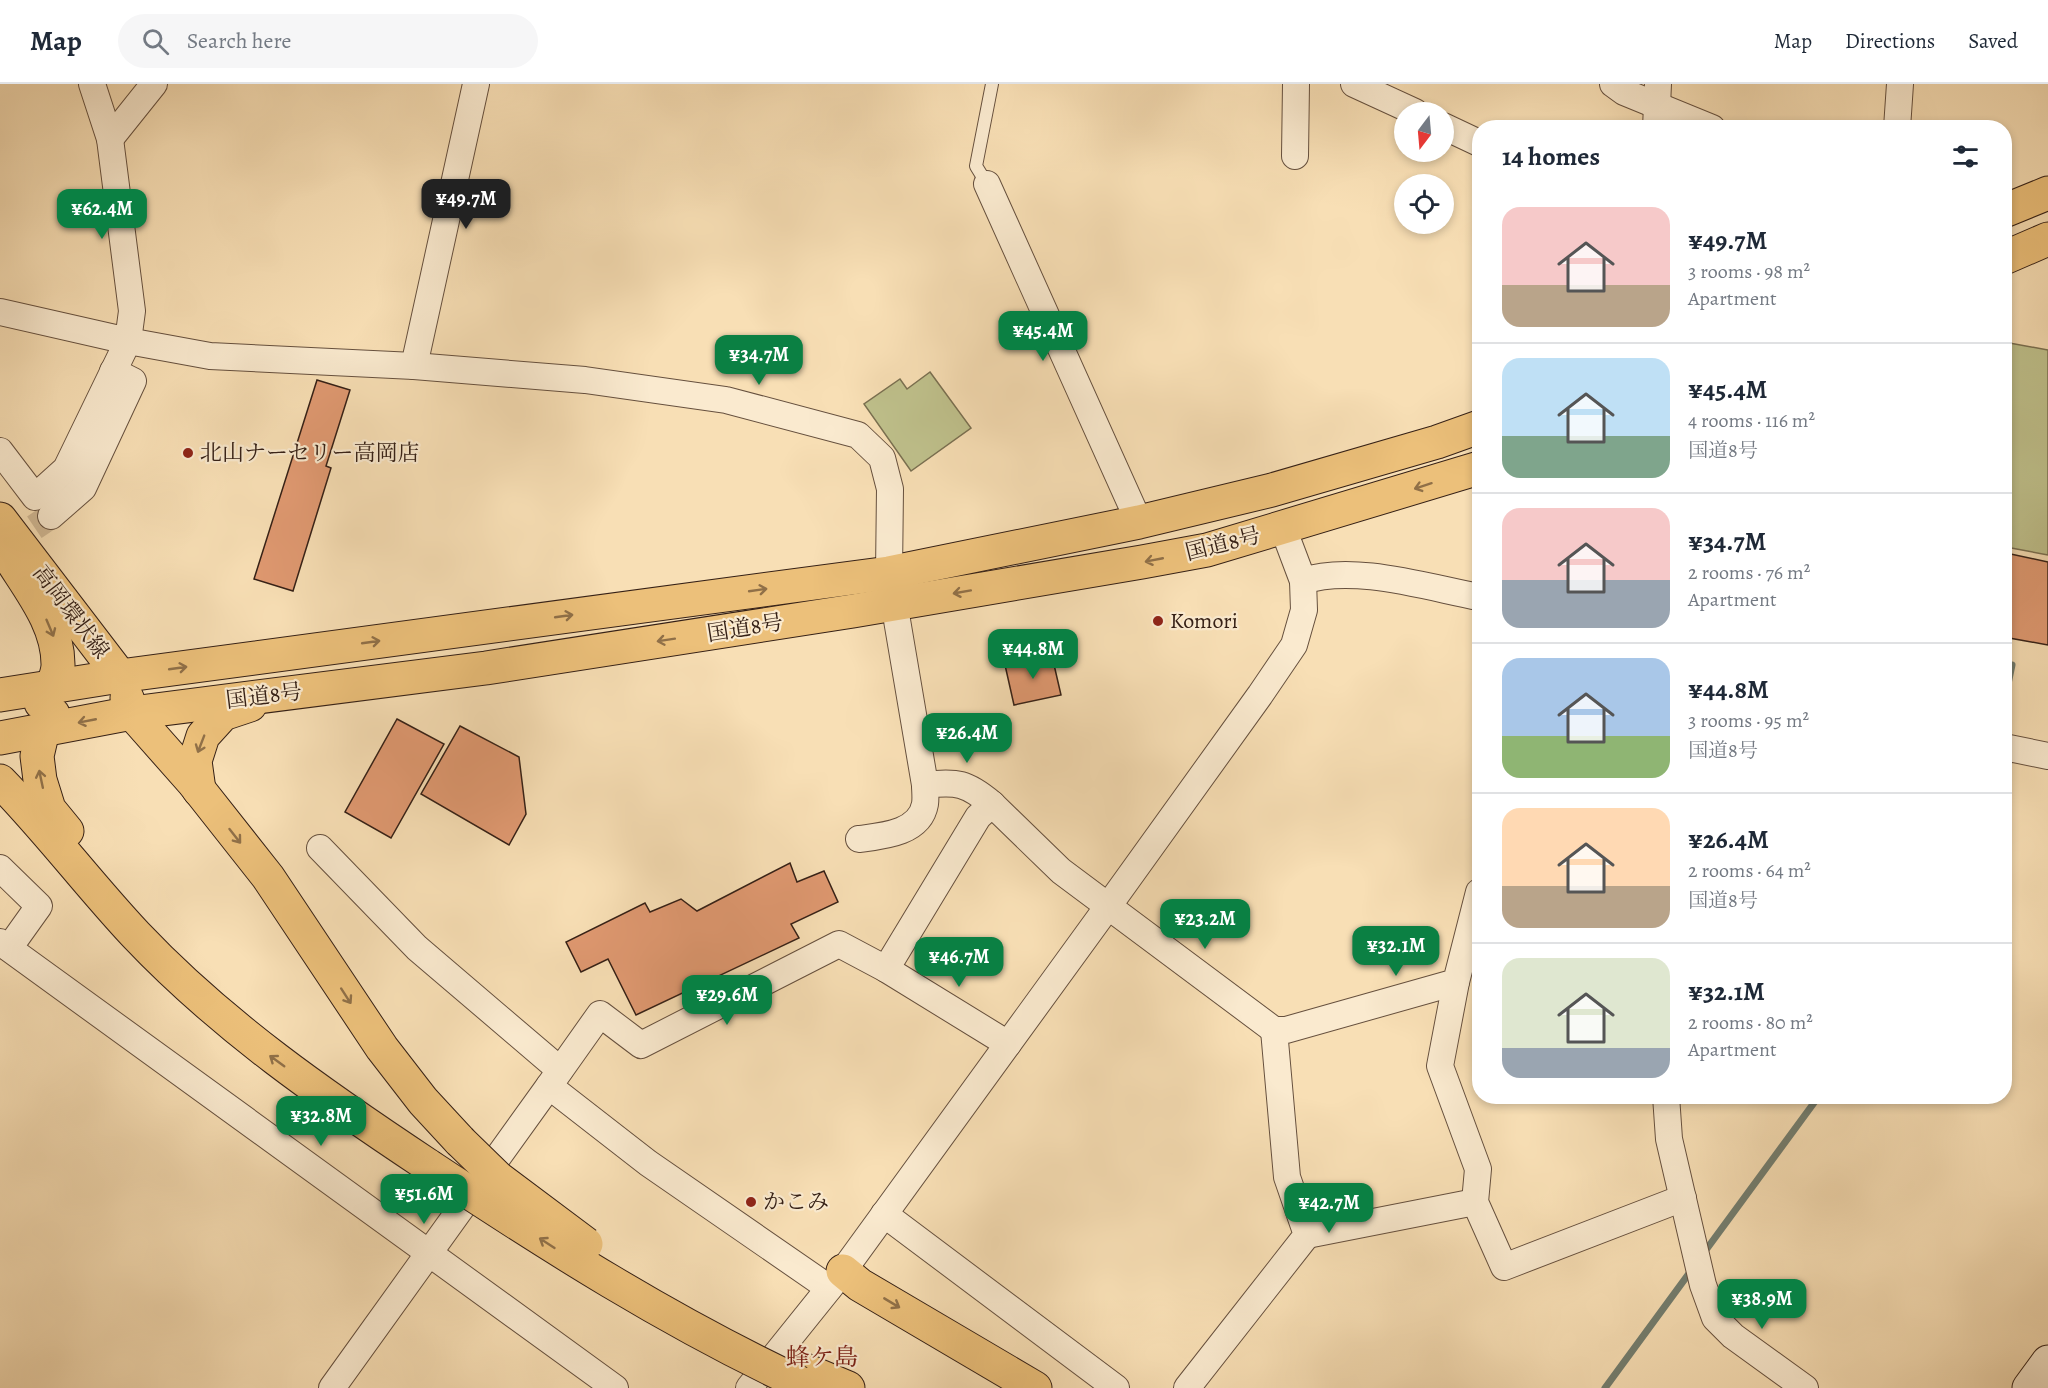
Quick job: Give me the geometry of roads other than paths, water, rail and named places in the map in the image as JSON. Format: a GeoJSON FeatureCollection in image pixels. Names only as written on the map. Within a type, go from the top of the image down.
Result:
{"type":"FeatureCollection","features":[{"type":"Feature","properties":{"kind":"main road"},"geometry":{"type":"LineString","coordinates":[[2012,208],[2048,193]]}},
{"type":"Feature","properties":{"kind":"main road"},"geometry":{"type":"LineString","coordinates":[[2012,255],[2048,239]]}},
{"type":"Feature","properties":{"kind":"main road","name":"国道8号"},"geometry":{"type":"LineString","coordinates":[[0,738],[132,713],[486,668],[891,588],[1139,522],[1272,490],[1472,430]]}},
{"type":"Feature","properties":{"kind":"main road","name":"国道8号"},"geometry":{"type":"LineString","coordinates":[[0,695],[112,677],[1207,550],[1472,470]]}},
{"type":"Feature","properties":{"kind":"main road","name":"高岡環状線"},"geometry":{"type":"LineString","coordinates":[[0,519],[112,677],[132,713]]}},
{"type":"Feature","properties":{"kind":"main road"},"geometry":{"type":"LineString","coordinates":[[0,541],[53,631],[58,666],[52,686],[32,715],[0,732]]}},
{"type":"Feature","properties":{"kind":"main road"},"geometry":{"type":"LineString","coordinates":[[112,677],[59,706],[43,730],[37,756],[40,780],[49,809],[84,853],[136,935]]}},
{"type":"Feature","properties":{"kind":"main road"},"geometry":{"type":"LineString","coordinates":[[199,790],[195,761],[203,736],[223,714],[283,694]]}},
{"type":"Feature","properties":{"kind":"main road"},"geometry":{"type":"LineString","coordinates":[[132,713],[199,790],[268,877],[381,1048],[423,1101],[460,1141],[498,1178],[575,1237],[692,1311],[748,1342],[805,1380]]}},
{"type":"Feature","properties":{"kind":"main road"},"geometry":{"type":"LineString","coordinates":[[0,781],[136,935],[201,997],[269,1054],[340,1107],[570,1258],[725,1347],[805,1380],[848,1388]]}},
{"type":"Feature","properties":{"kind":"main road"},"geometry":{"type":"LineString","coordinates":[[836,1280],[860,1285],[1035,1388]]}},
{"type":"Feature","properties":{"kind":"street"},"geometry":{"type":"LineString","coordinates":[[0,451],[35,496],[66,469],[128,341],[132,310],[110,139],[92,84]]}},
{"type":"Feature","properties":{"kind":"street"},"geometry":{"type":"LineString","coordinates":[[110,139],[154,84]]}},
{"type":"Feature","properties":{"kind":"street"},"geometry":{"type":"LineString","coordinates":[[414,366],[476,84]]}},
{"type":"Feature","properties":{"kind":"street"},"geometry":{"type":"LineString","coordinates":[[1295,156],[1296,84]]}},
{"type":"Feature","properties":{"kind":"street"},"geometry":{"type":"LineString","coordinates":[[1354,84],[1394,102]]}},
{"type":"Feature","properties":{"kind":"street"},"geometry":{"type":"LineString","coordinates":[[1613,84],[1624,92],[1693,120]]}},
{"type":"Feature","properties":{"kind":"street"},"geometry":{"type":"LineString","coordinates":[[1898,120],[1900,84]]}},
{"type":"Feature","properties":{"kind":"street"},"geometry":{"type":"LineString","coordinates":[[1454,131],[1472,140]]}},
{"type":"Feature","properties":{"kind":"street"},"geometry":{"type":"LineString","coordinates":[[987,184],[1139,522]]}},
{"type":"Feature","properties":{"kind":"street"},"geometry":{"type":"LineString","coordinates":[[0,312],[128,341],[210,356],[414,366],[585,380],[726,400],[858,435],[882,458],[890,489],[891,588],[925,784],[925,805],[915,824],[889,835],[859,839]]}},
{"type":"Feature","properties":{"kind":"street"},"geometry":{"type":"LineString","coordinates":[[51,516],[83,488],[133,381],[113,371]]}},
{"type":"Feature","properties":{"kind":"street"},"geometry":{"type":"LineString","coordinates":[[749,1388],[836,1280],[1109,905],[1294,645],[1304,610],[1303,581],[1283,528]]}},
{"type":"Feature","properties":{"kind":"street"},"geometry":{"type":"LineString","coordinates":[[1303,581],[1319,576],[1358,574],[1472,596]]}},
{"type":"Feature","properties":{"kind":"street"},"geometry":{"type":"LineString","coordinates":[[2012,749],[2048,756]]}},
{"type":"Feature","properties":{"kind":"street"},"geometry":{"type":"LineString","coordinates":[[925,784],[949,782],[973,789],[992,804],[1062,871],[1274,1029],[1286,1030],[1456,982]]}},
{"type":"Feature","properties":{"kind":"street"},"geometry":{"type":"LineString","coordinates":[[886,969],[978,817],[992,804]]}},
{"type":"Feature","properties":{"kind":"street"},"geometry":{"type":"LineString","coordinates":[[320,848],[417,948],[554,1078],[648,1163],[836,1280]]}},
{"type":"Feature","properties":{"kind":"street"},"geometry":{"type":"LineString","coordinates":[[0,868],[39,906],[4,945],[615,1388]]}},
{"type":"Feature","properties":{"kind":"street"},"geometry":{"type":"LineString","coordinates":[[1472,919],[1456,982],[1440,1066],[1478,1169],[1475,1203],[1504,1267],[1683,1198]]}},
{"type":"Feature","properties":{"kind":"street"},"geometry":{"type":"LineString","coordinates":[[333,1388],[600,1014],[641,1045],[839,944],[886,969],[1008,1044]]}},
{"type":"Feature","properties":{"kind":"street"},"geometry":{"type":"LineString","coordinates":[[1274,1029],[1287,1177],[1307,1234]]}},
{"type":"Feature","properties":{"kind":"street"},"geometry":{"type":"LineString","coordinates":[[1667,1104],[1669,1139],[1703,1285],[1715,1318],[1733,1336],[1805,1388]]}},
{"type":"Feature","properties":{"kind":"street"},"geometry":{"type":"LineString","coordinates":[[1187,1388],[1307,1234],[1475,1203]]}},
{"type":"Feature","properties":{"kind":"street"},"geometry":{"type":"LineString","coordinates":[[884,1214],[1116,1388]]}},
{"type":"Feature","properties":{"kind":"street"},"geometry":{"type":"LineString","coordinates":[[2029,1388],[2048,1362]]}},
{"type":"Feature","properties":{"kind":"lane"},"geometry":{"type":"LineString","coordinates":[[987,184],[976,166],[992,84]]}},
{"type":"Feature","properties":{"kind":"waterway"},"geometry":{"type":"LineString","coordinates":[[1703,1254],[1813,1104]]}},
{"type":"Feature","properties":{"kind":"waterway"},"geometry":{"type":"LineString","coordinates":[[1605,1388],[1693,1268]]}},
{"type":"Feature","properties":{"kind":"tunnel"},"geometry":{"type":"LineString","coordinates":[[2,549],[51,516]]}},
{"type":"Feature","properties":{"kind":"place","name":"北山ナーセリー高岡店"},"geometry":{"type":"Point","coordinates":[188,453]}},
{"type":"Feature","properties":{"kind":"place","name":"Komori"},"geometry":{"type":"Point","coordinates":[1158,621]}},
{"type":"Feature","properties":{"kind":"place","name":"かこみ"},"geometry":{"type":"Point","coordinates":[751,1202]}},
{"type":"Feature","properties":{"kind":"district","name":"蜂ケ島"},"geometry":{"type":"Point","coordinates":[822,1357]}}]}
